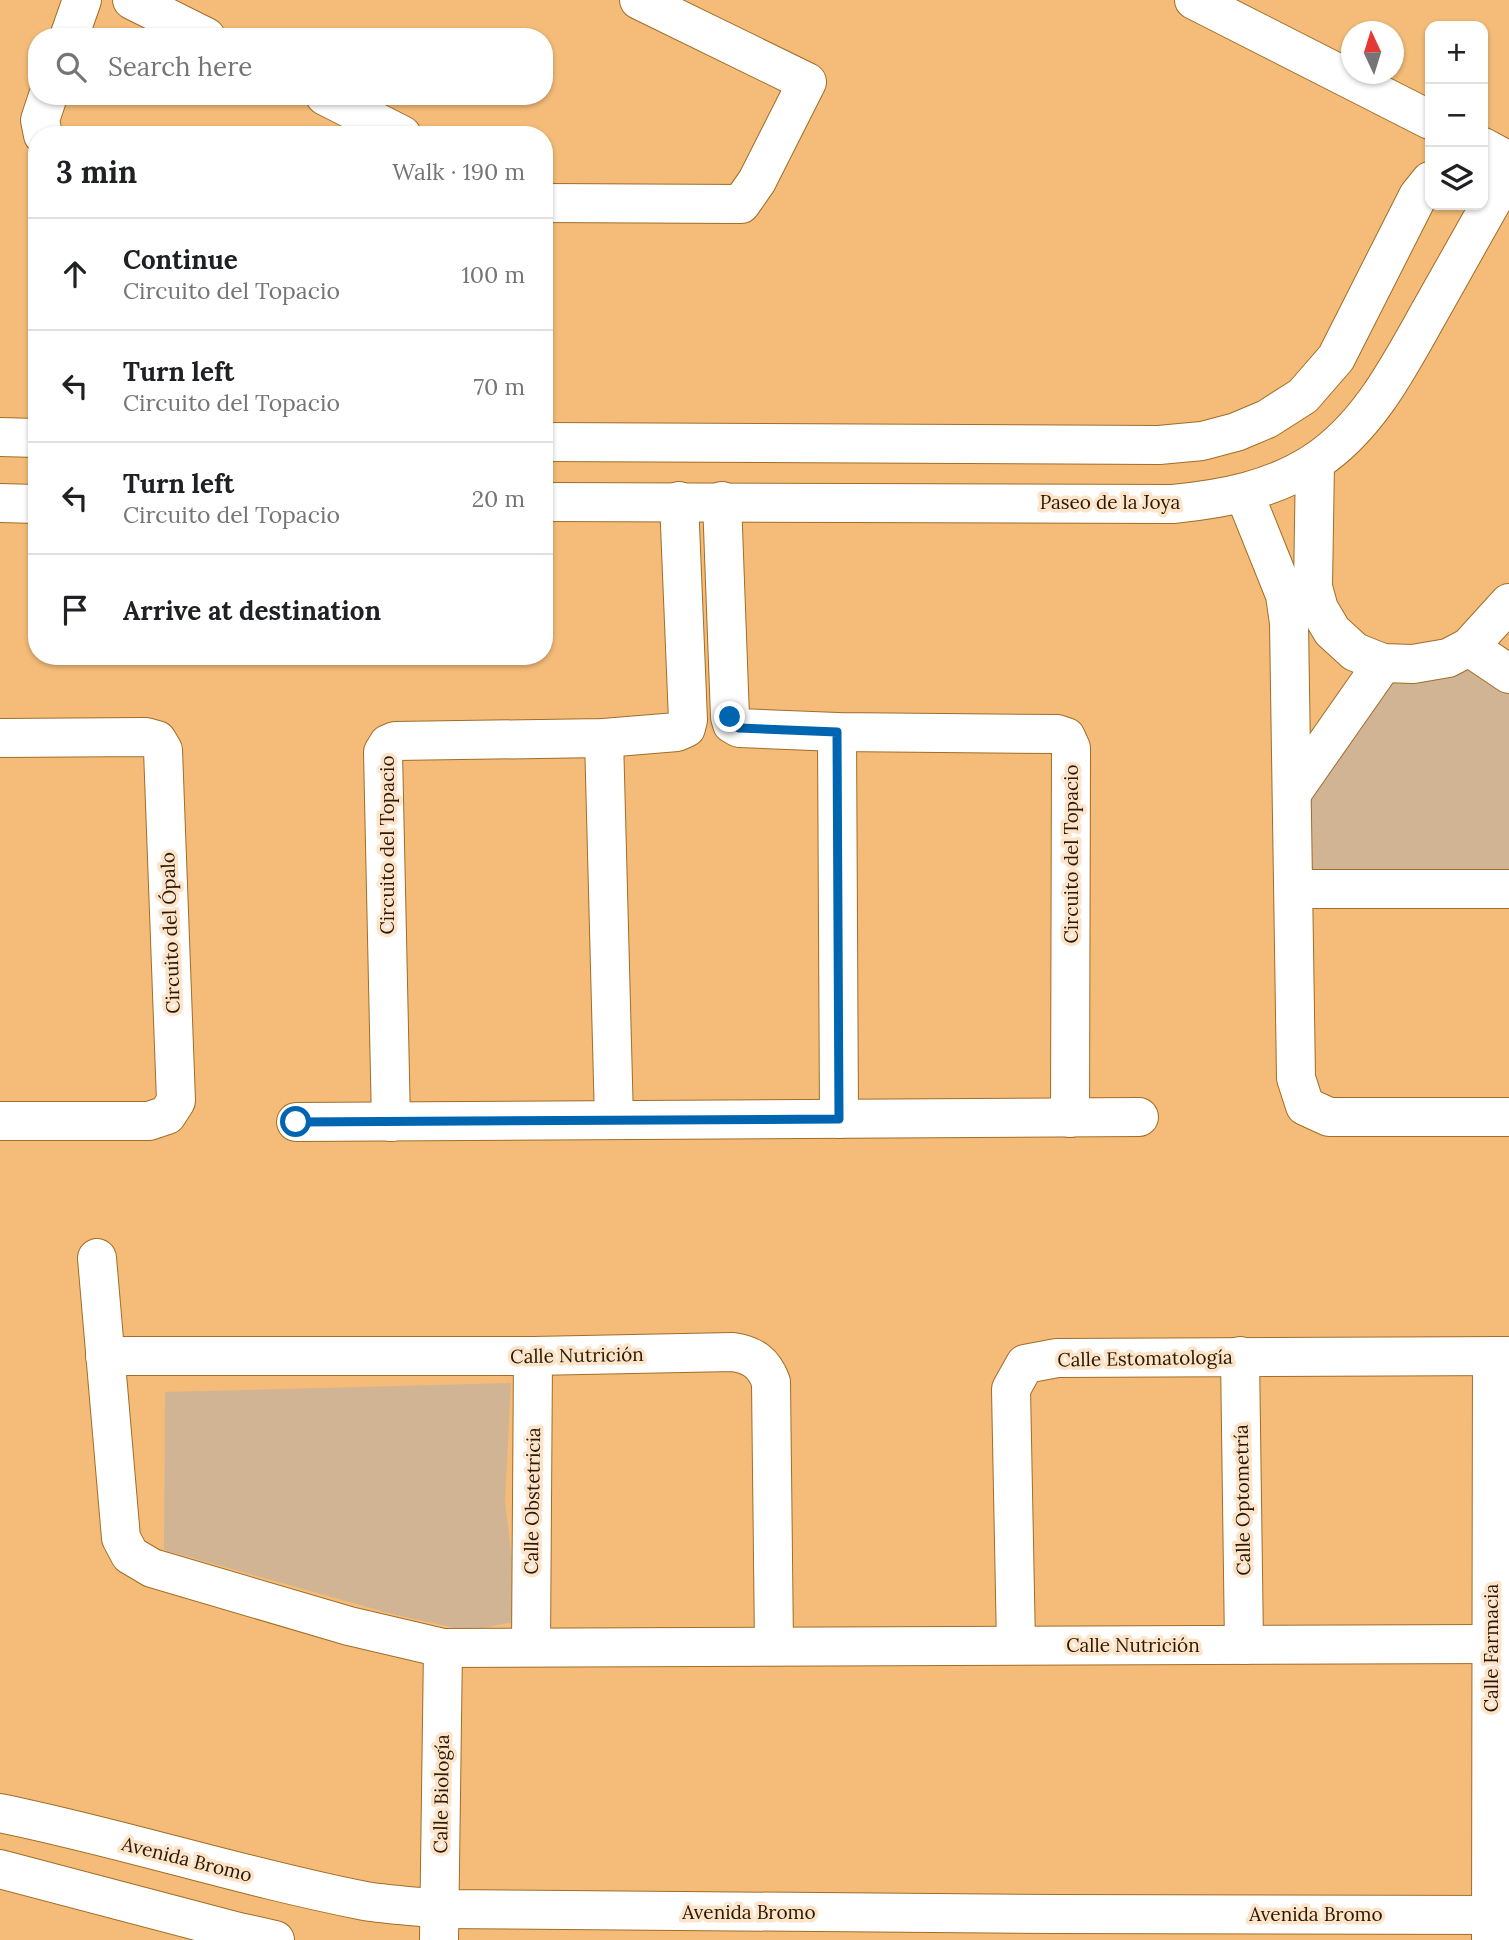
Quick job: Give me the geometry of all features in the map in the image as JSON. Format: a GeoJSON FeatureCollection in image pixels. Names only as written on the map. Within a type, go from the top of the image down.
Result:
{"type":"FeatureCollection","features":[{"type":"Feature","properties":{"kind":"street"},"geometry":{"type":"LineString","coordinates":[[72,28],[82,0]]}},
{"type":"Feature","properties":{"kind":"street"},"geometry":{"type":"LineString","coordinates":[[132,0],[188,28]]}},
{"type":"Feature","properties":{"kind":"street"},"geometry":{"type":"LineString","coordinates":[[553,203],[741,204],[757,181],[807,82],[639,0]]}},
{"type":"Feature","properties":{"kind":"street"},"geometry":{"type":"LineString","coordinates":[[1194,0],[1425,117]]}},
{"type":"Feature","properties":{"kind":"street"},"geometry":{"type":"LineString","coordinates":[[41,126],[40,120],[45,105]]}},
{"type":"Feature","properties":{"kind":"street"},"geometry":{"type":"LineString","coordinates":[[343,105],[384,126]]}},
{"type":"Feature","properties":{"kind":"street"},"geometry":{"type":"LineString","coordinates":[[1488,150],[1509,161]]}},
{"type":"Feature","properties":{"kind":"street","name":"Paseo de la Joya"},"geometry":{"type":"LineString","coordinates":[[553,502],[1173,504],[1214,500],[1244,493],[1277,481],[1315,462],[1359,425],[1397,369],[1509,171]]}},
{"type":"Feature","properties":{"kind":"street"},"geometry":{"type":"LineString","coordinates":[[553,442],[1159,445],[1202,441],[1236,432],[1267,419],[1303,396],[1336,358],[1418,196],[1425,187]]}},
{"type":"Feature","properties":{"kind":"street"},"geometry":{"type":"LineString","coordinates":[[0,437],[28,438]]}},
{"type":"Feature","properties":{"kind":"street"},"geometry":{"type":"LineString","coordinates":[[853,501],[860,443]]}},
{"type":"Feature","properties":{"kind":"street"},"geometry":{"type":"LineString","coordinates":[[1315,462],[1299,591],[1290,623],[1296,1078],[1305,1106],[1329,1117],[1509,1117]]}},
{"type":"Feature","properties":{"kind":"street"},"geometry":{"type":"LineString","coordinates":[[1244,493],[1299,591],[1319,609],[1332,631],[1355,652],[1383,663],[1413,664],[1448,657],[1469,647],[1509,603]]}},
{"type":"Feature","properties":{"kind":"street","name":"Circuito del Topacio"},"geometry":{"type":"LineString","coordinates":[[391,1122],[383,752],[388,744],[395,741],[604,737],[677,732],[685,728],[688,720],[679,501]]}},
{"type":"Feature","properties":{"kind":"street","name":"Circuito del Topacio"},"geometry":{"type":"LineString","coordinates":[[722,501],[732,724],[739,728],[837,732],[1057,734],[1066,737],[1071,748],[1070,1118]]}},
{"type":"Feature","properties":{"kind":"street"},"geometry":{"type":"LineString","coordinates":[[0,503],[28,504]]}},
{"type":"Feature","properties":{"kind":"street"},"geometry":{"type":"LineString","coordinates":[[1469,647],[1509,674]]}},
{"type":"Feature","properties":{"kind":"street"},"geometry":{"type":"LineString","coordinates":[[1292,793],[1383,663]]}},
{"type":"Feature","properties":{"kind":"street"},"geometry":{"type":"LineString","coordinates":[[837,732],[839,1119]]}},
{"type":"Feature","properties":{"kind":"street","name":"Circuito del Ópalo"},"geometry":{"type":"LineString","coordinates":[[0,738],[146,737],[158,740],[163,751],[176,1101],[167,1115],[149,1121],[0,1121]]}},
{"type":"Feature","properties":{"kind":"street"},"geometry":{"type":"LineString","coordinates":[[604,737],[614,1120]]}},
{"type":"Feature","properties":{"kind":"street"},"geometry":{"type":"LineString","coordinates":[[1294,889],[1509,889]]}},
{"type":"Feature","properties":{"kind":"street"},"geometry":{"type":"LineString","coordinates":[[296,1122],[1139,1117]]}},
{"type":"Feature","properties":{"kind":"street","name":"Calle Nutrición"},"geometry":{"type":"LineString","coordinates":[[97,1258],[121,1538],[130,1555],[152,1569],[349,1626],[443,1648],[1491,1644]]}},
{"type":"Feature","properties":{"kind":"street","name":"Calle Nutrición"},"geometry":{"type":"LineString","coordinates":[[105,1356],[748,1354],[766,1370],[771,1382],[774,1646]]}},
{"type":"Feature","properties":{"kind":"street","name":"Calle Obstetricia"},"geometry":{"type":"LineString","coordinates":[[531,1647],[533,1356]]}},
{"type":"Feature","properties":{"kind":"street","name":"Calle Optometría"},"geometry":{"type":"LineString","coordinates":[[1240,1356],[1244,1645]]}},
{"type":"Feature","properties":{"kind":"street","name":"Calle Estomatología"},"geometry":{"type":"LineString","coordinates":[[1016,1645],[1011,1389],[1025,1364],[1057,1357],[1500,1356]]}},
{"type":"Feature","properties":{"kind":"street","name":"Calle Farmacia"},"geometry":{"type":"LineString","coordinates":[[1497,1923],[1491,1644],[1500,1356]]}},
{"type":"Feature","properties":{"kind":"street","name":"Calle Biología"},"geometry":{"type":"LineString","coordinates":[[440,1925],[443,1648]]}},
{"type":"Feature","properties":{"kind":"street","name":"Avenida Bromo"},"geometry":{"type":"LineString","coordinates":[[0,1813],[223,1869],[368,1901],[440,1925],[1056,1914],[1497,1923]]}},
{"type":"Feature","properties":{"kind":"street"},"geometry":{"type":"LineString","coordinates":[[0,1869],[275,1940]]}},
{"type":"Feature","properties":{"kind":"shaded area"},"geometry":{"type":"Polygon","coordinates":[[[1465,664],[1509,694],[1509,879],[1306,879],[1306,800],[1390,679],[1465,664]]]}},
{"type":"Feature","properties":{"kind":"shaded area"},"geometry":{"type":"Polygon","coordinates":[[[511,1383],[505,1501],[519,1621],[468,1631],[392,1614],[164,1550],[165,1392],[511,1383]]]}},
{"type":"Feature","properties":{"kind":"route"},"geometry":{"type":"LineString","coordinates":[[296,1122],[839,1119],[837,732],[739,728],[732,724],[730,717]]}}]}
